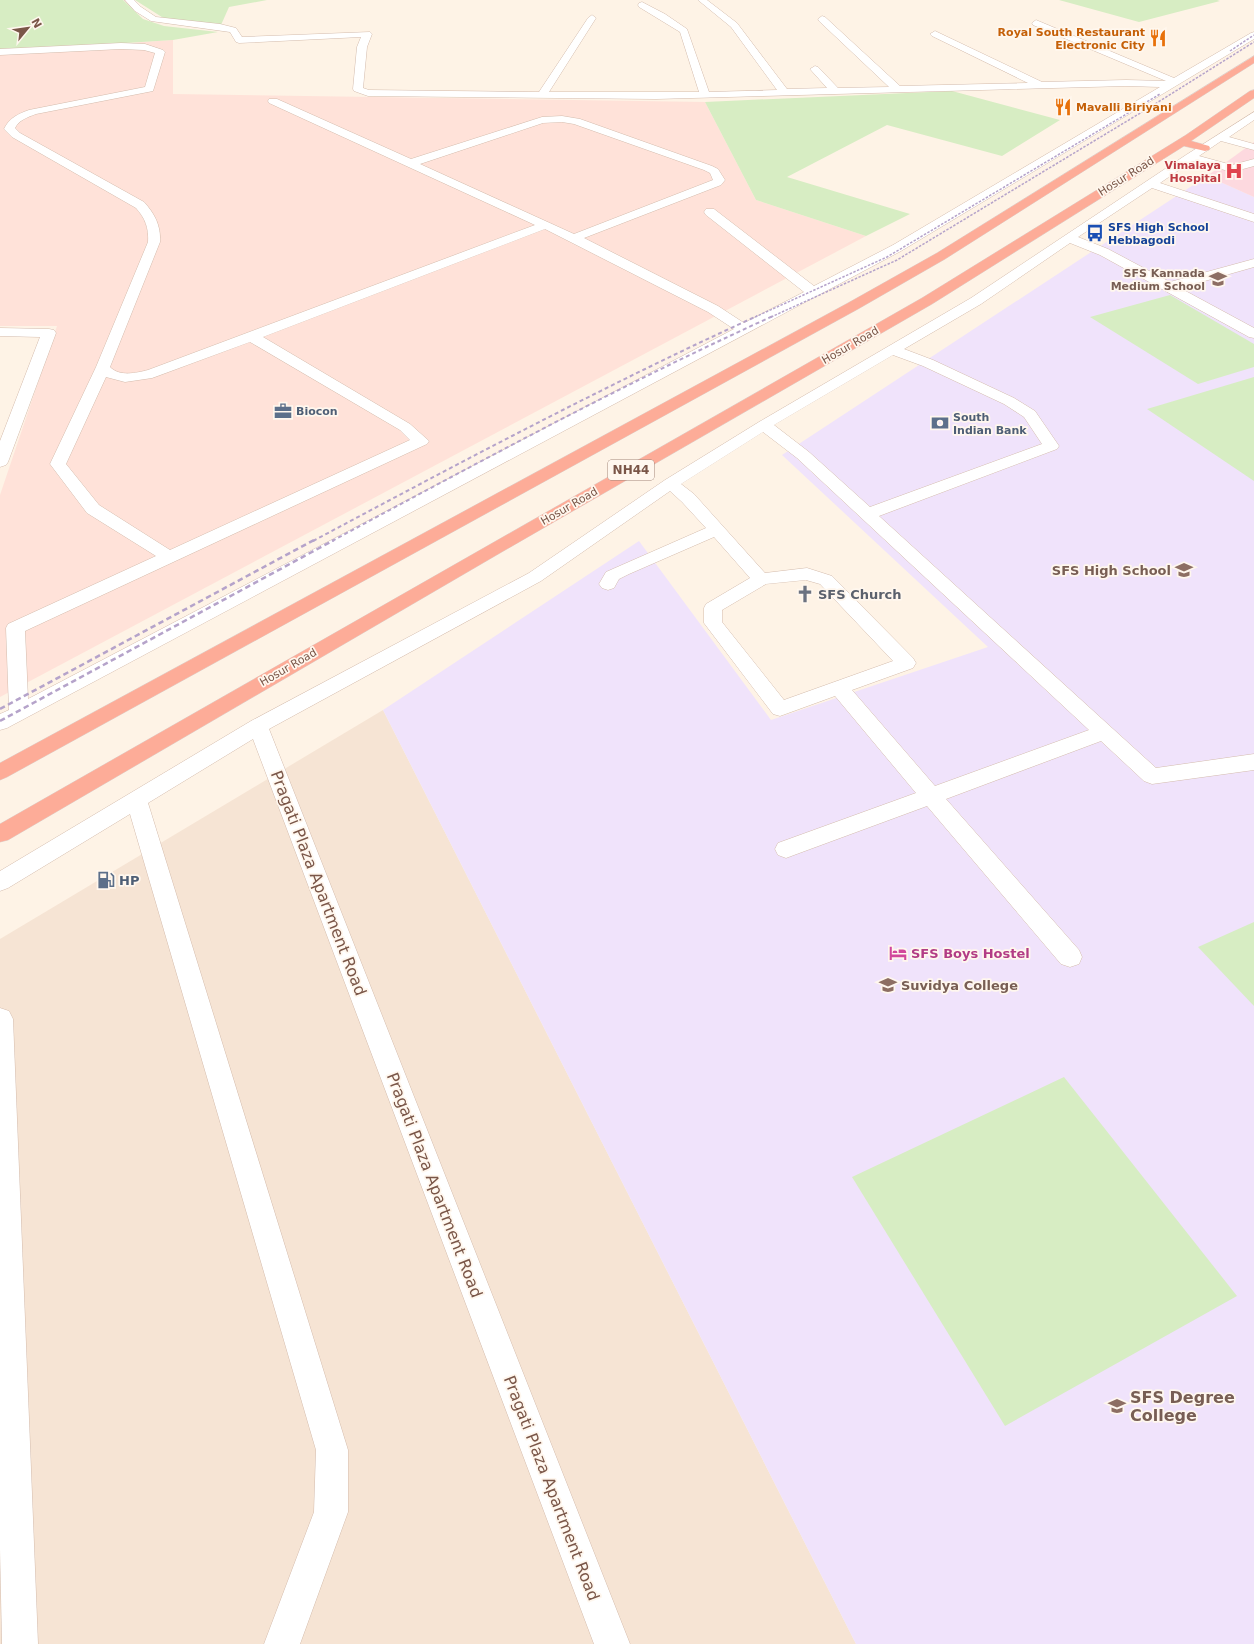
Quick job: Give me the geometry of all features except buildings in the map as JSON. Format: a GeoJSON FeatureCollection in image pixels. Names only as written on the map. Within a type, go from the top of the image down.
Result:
{"type":"FeatureCollection","features":[{"type":"Feature","properties":{"kind":"highway","name":"NH44"},"geometry":{"type":"LineString","coordinates":[[0,772],[853,306],[941,256],[1254,59]]}},
{"type":"Feature","properties":{"kind":"highway","name":"Hosur Road"},"geometry":{"type":"LineString","coordinates":[[0,834],[473,560],[927,301],[1182,142],[1254,93]]}},
{"type":"Feature","properties":{"kind":"highway"},"geometry":{"type":"LineString","coordinates":[[1182,142],[1206,148]]}},
{"type":"Feature","properties":{"kind":"street"},"geometry":{"type":"LineString","coordinates":[[129,0],[138,9],[154,19],[234,30],[239,40],[367,34],[362,47],[358,89],[368,93],[656,96],[1041,85],[1175,83]]}},
{"type":"Feature","properties":{"kind":"street"},"geometry":{"type":"LineString","coordinates":[[702,0],[734,25],[784,92]]}},
{"type":"Feature","properties":{"kind":"street"},"geometry":{"type":"LineString","coordinates":[[642,5],[684,30],[705,94]]}},
{"type":"Feature","properties":{"kind":"street"},"geometry":{"type":"LineString","coordinates":[[543,94],[592,18]]}},
{"type":"Feature","properties":{"kind":"street"},"geometry":{"type":"LineString","coordinates":[[822,19],[898,90]]}},
{"type":"Feature","properties":{"kind":"street"},"geometry":{"type":"LineString","coordinates":[[1036,23],[1175,83]]}},
{"type":"Feature","properties":{"kind":"street"},"geometry":{"type":"LineString","coordinates":[[935,34],[1041,85]]}},
{"type":"Feature","properties":{"kind":"street"},"geometry":{"type":"LineString","coordinates":[[0,723],[897,248],[1254,35]]}},
{"type":"Feature","properties":{"kind":"street"},"geometry":{"type":"LineString","coordinates":[[0,52],[121,46],[145,47],[160,52],[149,89],[33,112],[20,117],[12,123],[9,129],[16,135],[140,205],[150,215],[156,233],[154,242],[103,367],[58,464],[93,509],[168,557]]}},
{"type":"Feature","properties":{"kind":"street"},"geometry":{"type":"LineString","coordinates":[[815,69],[836,92]]}},
{"type":"Feature","properties":{"kind":"street"},"geometry":{"type":"LineString","coordinates":[[273,101],[574,238],[713,309],[744,329]]}},
{"type":"Feature","properties":{"kind":"street"},"geometry":{"type":"LineString","coordinates":[[0,882],[258,726],[535,577],[671,483],[764,425],[976,301],[1254,115]]}},
{"type":"Feature","properties":{"kind":"street"},"geometry":{"type":"LineString","coordinates":[[411,163],[542,120],[562,119],[576,121],[708,168],[714,171],[720,180],[717,183],[574,238]]}},
{"type":"Feature","properties":{"kind":"street"},"geometry":{"type":"LineString","coordinates":[[1221,138],[1254,147]]}},
{"type":"Feature","properties":{"kind":"street"},"geometry":{"type":"LineString","coordinates":[[1190,157],[1232,169],[1254,162]]}},
{"type":"Feature","properties":{"kind":"street"},"geometry":{"type":"LineString","coordinates":[[1151,184],[1254,218]]}},
{"type":"Feature","properties":{"kind":"street"},"geometry":{"type":"LineString","coordinates":[[710,212],[813,292]]}},
{"type":"Feature","properties":{"kind":"street"},"geometry":{"type":"LineString","coordinates":[[103,367],[111,375],[120,377],[130,378],[152,374],[545,225]]}},
{"type":"Feature","properties":{"kind":"street"},"geometry":{"type":"LineString","coordinates":[[1069,238],[1104,252],[1254,334]]}},
{"type":"Feature","properties":{"kind":"street"},"geometry":{"type":"LineString","coordinates":[[1168,287],[1254,263]]}},
{"type":"Feature","properties":{"kind":"street"},"geometry":{"type":"LineString","coordinates":[[0,332],[49,333],[1,458]]}},
{"type":"Feature","properties":{"kind":"street"},"geometry":{"type":"LineString","coordinates":[[19,713],[15,628],[421,441],[405,427],[251,336]]}},
{"type":"Feature","properties":{"kind":"street"},"geometry":{"type":"LineString","coordinates":[[868,514],[1051,446],[1030,414],[1009,401],[928,363],[892,350]]}},
{"type":"Feature","properties":{"kind":"street"},"geometry":{"type":"LineString","coordinates":[[764,425],[803,454],[1152,776],[1254,762]]}},
{"type":"Feature","properties":{"kind":"street"},"geometry":{"type":"LineString","coordinates":[[671,483],[688,498],[761,579]]}},
{"type":"Feature","properties":{"kind":"street"},"geometry":{"type":"LineString","coordinates":[[608,584],[612,576],[623,570],[718,530]]}},
{"type":"Feature","properties":{"kind":"street"},"geometry":{"type":"LineString","coordinates":[[807,574],[826,580],[906,663],[780,708],[713,623],[713,608],[761,579],[807,574]]}},
{"type":"Feature","properties":{"kind":"street"},"geometry":{"type":"LineString","coordinates":[[838,687],[1070,957]]}},
{"type":"Feature","properties":{"kind":"street","name":"Pragati Plaza Apartment Road"},"geometry":{"type":"LineString","coordinates":[[258,726],[612,1644]]}},
{"type":"Feature","properties":{"kind":"street"},"geometry":{"type":"LineString","coordinates":[[786,849],[1105,732]]}},
{"type":"Feature","properties":{"kind":"street"},"geometry":{"type":"LineString","coordinates":[[137,800],[332,1450],[331,1512],[282,1644]]}},
{"type":"Feature","properties":{"kind":"street"},"geometry":{"type":"LineString","coordinates":[[0,1019],[20,1644]]}},
{"type":"Feature","properties":{"kind":"shaded area","name":"Biocon"},"geometry":{"type":"Polygon","coordinates":[[[173,40],[173,94],[705,102],[756,200],[866,236],[0,697],[0,495],[57,326],[0,326],[0,51],[173,40]]]}},
{"type":"Feature","properties":{"kind":"shaded area","name":"Vimalaya Hospital"},"geometry":{"type":"Polygon","coordinates":[[[1254,142],[1254,197],[1207,176],[1221,166],[1254,142]]]}},
{"type":"Feature","properties":{"kind":"shaded area","name":"Suvidya College"},"geometry":{"type":"Polygon","coordinates":[[[1207,176],[1254,197],[1254,1644],[856,1644],[383,710],[639,541],[771,720],[988,647],[782,455],[1207,176]]]}},
{"type":"Feature","properties":{"kind":"shaded area"},"geometry":{"type":"Polygon","coordinates":[[[383,710],[856,1644],[0,1644],[0,939],[383,710]]]}},
{"type":"Feature","properties":{"kind":"green space"},"geometry":{"type":"Polygon","coordinates":[[[0,0],[123,0],[143,19],[164,26],[218,32],[173,40],[0,51],[0,0]]]}},
{"type":"Feature","properties":{"kind":"green space"},"geometry":{"type":"Polygon","coordinates":[[[135,0],[267,0],[229,7],[221,25],[165,19],[135,0]]]}},
{"type":"Feature","properties":{"kind":"green space"},"geometry":{"type":"Polygon","coordinates":[[[1059,0],[1217,0],[1220,1],[1139,22],[1059,0]]]}},
{"type":"Feature","properties":{"kind":"green space"},"geometry":{"type":"Polygon","coordinates":[[[952,91],[1060,120],[1002,156],[887,125],[787,177],[910,214],[866,236],[756,200],[705,102],[952,91]]]}},
{"type":"Feature","properties":{"kind":"green space"},"geometry":{"type":"Polygon","coordinates":[[[1170,295],[1254,344],[1254,367],[1198,384],[1090,317],[1170,295]]]}},
{"type":"Feature","properties":{"kind":"green space"},"geometry":{"type":"Polygon","coordinates":[[[1254,377],[1254,481],[1147,409],[1254,377]]]}},
{"type":"Feature","properties":{"kind":"green space"},"geometry":{"type":"Polygon","coordinates":[[[1254,922],[1254,1006],[1198,947],[1254,922]]]}},
{"type":"Feature","properties":{"kind":"green space"},"geometry":{"type":"Polygon","coordinates":[[[1064,1077],[1237,1296],[1005,1426],[852,1177],[1064,1077]]]}},
{"type":"Feature","properties":{"kind":"railway"},"geometry":{"type":"LineString","coordinates":[[1230,51],[1254,35]]}},
{"type":"Feature","properties":{"kind":"railway"},"geometry":{"type":"LineString","coordinates":[[771,317],[897,260],[1147,109],[1254,42]]}},
{"type":"Feature","properties":{"kind":"railway"},"geometry":{"type":"LineString","coordinates":[[755,317],[887,257],[1160,94]]}},
{"type":"Feature","properties":{"kind":"railway"},"geometry":{"type":"LineString","coordinates":[[313,541],[644,369],[757,316]]}},
{"type":"Feature","properties":{"kind":"railway"},"geometry":{"type":"LineString","coordinates":[[332,541],[496,453],[661,369],[773,316]]}},
{"type":"Feature","properties":{"kind":"railway"},"geometry":{"type":"LineString","coordinates":[[0,709],[314,540]]}},
{"type":"Feature","properties":{"kind":"railway"},"geometry":{"type":"LineString","coordinates":[[0,721],[334,540]]}},
{"type":"Feature","properties":{"kind":"place","name":"Royal South Restaurant Electronic City"},"geometry":{"type":"Point","coordinates":[1158,38]}},
{"type":"Feature","properties":{"kind":"place","name":"Mavalli Biriyani"},"geometry":{"type":"Point","coordinates":[1063,107]}},
{"type":"Feature","properties":{"kind":"place","name":"Vimalaya Hospital"},"geometry":{"type":"Point","coordinates":[1234,171]}},
{"type":"Feature","properties":{"kind":"place","name":"SFS High School Hebbagodi"},"geometry":{"type":"Point","coordinates":[1095,233]}},
{"type":"Feature","properties":{"kind":"place","name":"SFS Kannada Medium School"},"geometry":{"type":"Point","coordinates":[1218,279]}},
{"type":"Feature","properties":{"kind":"place","name":"Biocon"},"geometry":{"type":"Point","coordinates":[283,411]}},
{"type":"Feature","properties":{"kind":"place","name":"South Indian Bank"},"geometry":{"type":"Point","coordinates":[940,423]}},
{"type":"Feature","properties":{"kind":"place","name":"SFS High School"},"geometry":{"type":"Point","coordinates":[1184,570]}},
{"type":"Feature","properties":{"kind":"place","name":"SFS Church"},"geometry":{"type":"Point","coordinates":[805,594]}},
{"type":"Feature","properties":{"kind":"place","name":"HP"},"geometry":{"type":"Point","coordinates":[106,880]}},
{"type":"Feature","properties":{"kind":"place","name":"SFS Boys Hostel"},"geometry":{"type":"Point","coordinates":[898,953]}},
{"type":"Feature","properties":{"kind":"place","name":"Suvidya College"},"geometry":{"type":"Point","coordinates":[888,985]}},
{"type":"Feature","properties":{"kind":"place","name":"SFS Degree College"},"geometry":{"type":"Point","coordinates":[1117,1406]}}]}
